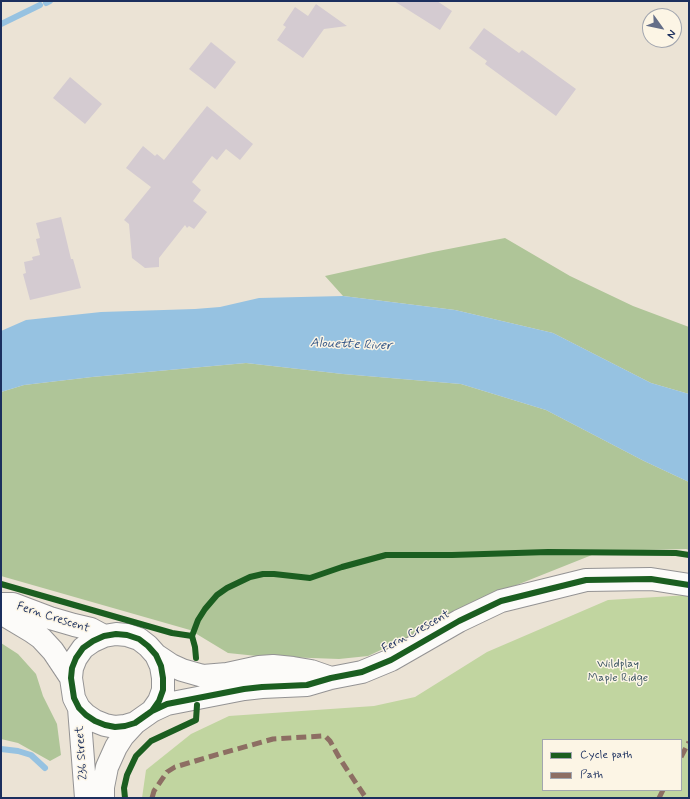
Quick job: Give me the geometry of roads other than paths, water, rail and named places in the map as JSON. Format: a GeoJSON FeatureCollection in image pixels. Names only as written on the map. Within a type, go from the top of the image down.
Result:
{"type":"FeatureCollection","features":[{"type":"Feature","properties":{"kind":"street","name":"Fern Crescent"},"geometry":{"type":"LineString","coordinates":[[144,717],[168,704],[244,689],[307,685],[331,678],[362,672],[391,660],[459,620],[501,601],[586,580],[651,579],[689,585]]}},
{"type":"Feature","properties":{"kind":"street","name":"Fern Crescent"},"geometry":{"type":"LineString","coordinates":[[1,604],[13,604],[74,626],[91,629],[104,636]]}},
{"type":"Feature","properties":{"kind":"street","name":"Fern Crescent"},"geometry":{"type":"LineString","coordinates":[[1,613],[40,638],[53,651],[70,678]]}},
{"type":"Feature","properties":{"kind":"street"},"geometry":{"type":"LineString","coordinates":[[156,655],[161,666],[163,684],[159,701],[144,717],[125,726],[115,727],[94,721],[79,708],[71,688],[70,678],[76,658],[84,648],[93,641],[104,636],[116,634],[127,635],[139,639],[156,655],[171,665],[203,676],[227,674],[258,667],[273,666],[311,671],[331,678]]}},
{"type":"Feature","properties":{"kind":"street","name":"236 Street"},"geometry":{"type":"LineString","coordinates":[[79,708],[86,798]]}},
{"type":"Feature","properties":{"kind":"street","name":"236 Street"},"geometry":{"type":"LineString","coordinates":[[104,798],[103,787],[107,767],[116,747],[123,736],[144,717]]}},
{"type":"Feature","properties":{"kind":"water","name":"Alouette River"},"geometry":{"type":"Polygon","coordinates":[[[343,296],[455,310],[553,333],[651,383],[689,394],[689,482],[644,461],[546,410],[461,384],[343,374],[246,363],[92,377],[24,385],[1,392],[1,331],[26,320],[101,312],[220,307],[259,298],[343,296]]]}},
{"type":"Feature","properties":{"kind":"waterway"},"geometry":{"type":"LineString","coordinates":[[46,3],[50,1]]}},
{"type":"Feature","properties":{"kind":"waterway"},"geometry":{"type":"LineString","coordinates":[[1,24],[40,5]]}},
{"type":"Feature","properties":{"kind":"waterway"},"geometry":{"type":"LineString","coordinates":[[1,749],[18,751],[31,755],[45,768]]}},
{"type":"Feature","properties":{"kind":"park label","name":"Wildplay Maple Ridge"},"geometry":{"type":"Point","coordinates":[618,671]}}]}
